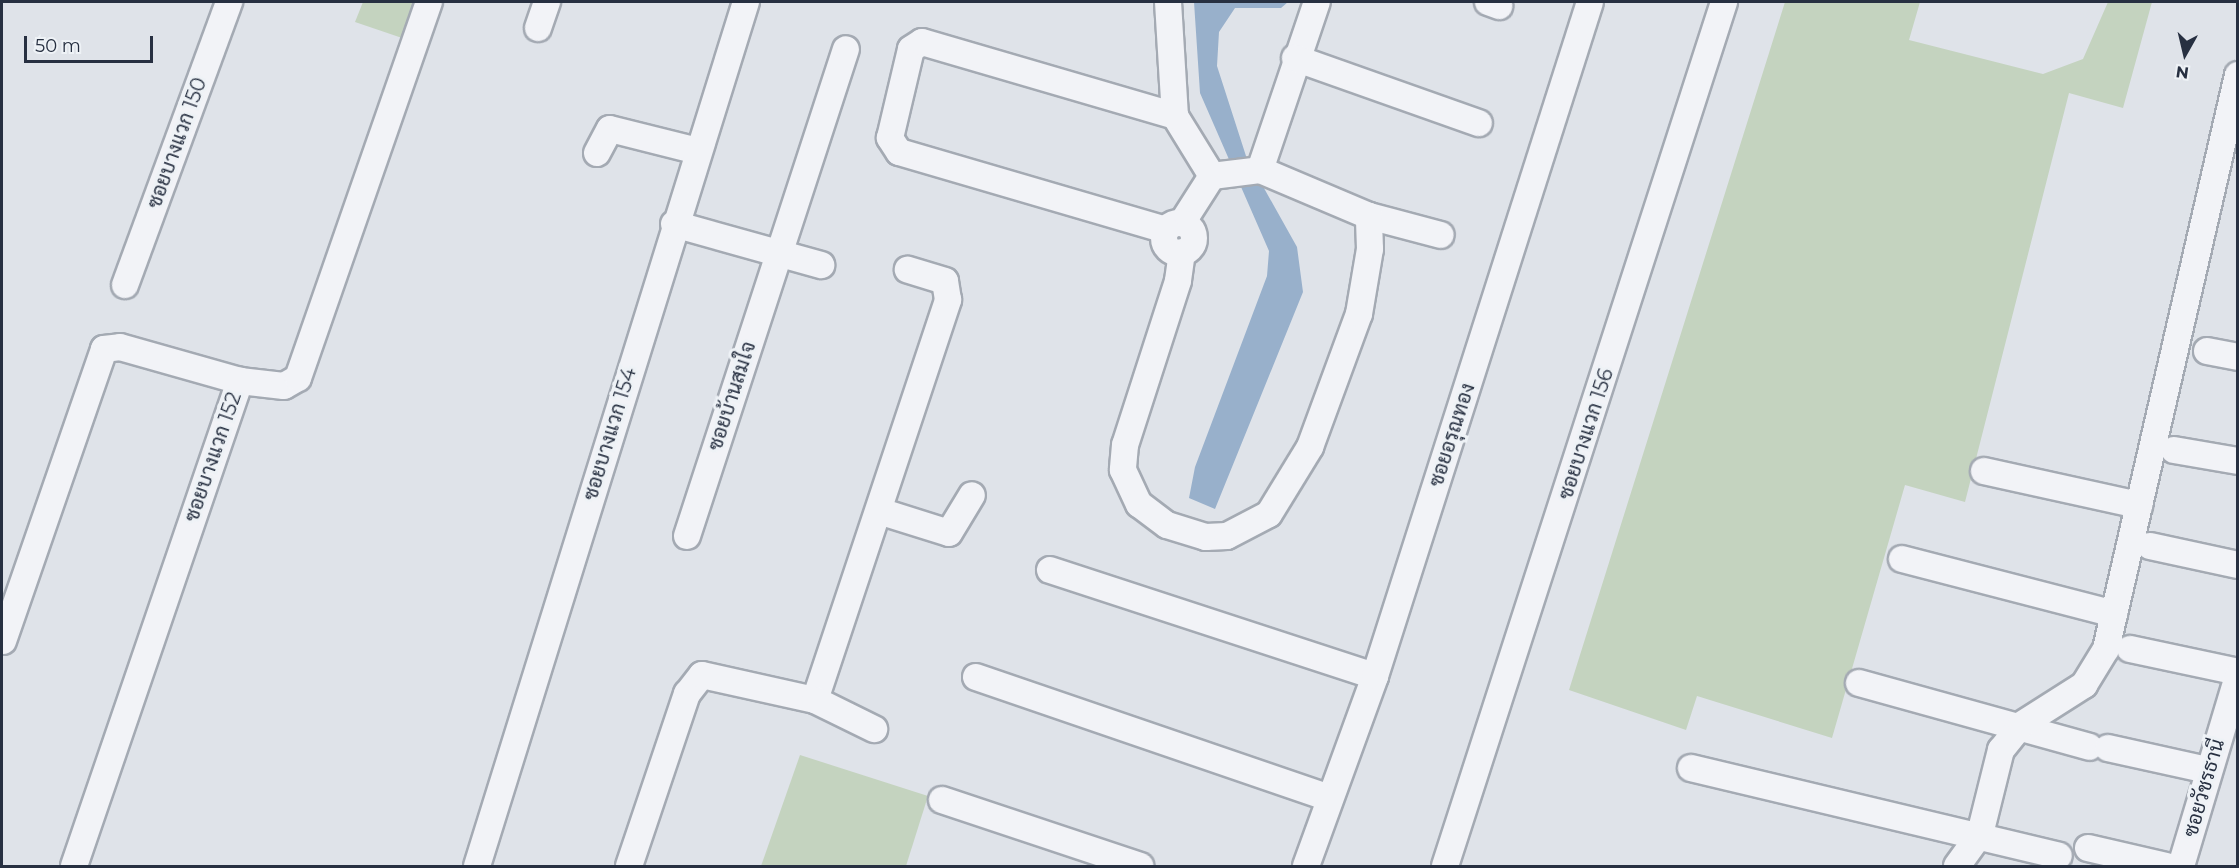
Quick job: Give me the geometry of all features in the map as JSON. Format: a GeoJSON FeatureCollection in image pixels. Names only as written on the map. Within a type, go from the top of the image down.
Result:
{"type":"FeatureCollection","features":[{"type":"Feature","properties":{"kind":"street","name":"ซอยบางแวก 150"},"geometry":{"type":"LineString","coordinates":[[125,285],[229,2]]}},
{"type":"Feature","properties":{"kind":"street","name":"ซอยบางแวก 152"},"geometry":{"type":"LineString","coordinates":[[74,867],[240,381],[284,386],[298,378],[429,2]]}},
{"type":"Feature","properties":{"kind":"street"},"geometry":{"type":"LineString","coordinates":[[538,28],[547,2]]}},
{"type":"Feature","properties":{"kind":"street","name":"ซอยบางแวก 154"},"geometry":{"type":"LineString","coordinates":[[477,867],[674,224],[746,2]]}},
{"type":"Feature","properties":{"kind":"street"},"geometry":{"type":"LineString","coordinates":[[1168,2],[1176,116],[1221,175]]}},
{"type":"Feature","properties":{"kind":"street"},"geometry":{"type":"LineString","coordinates":[[1258,170],[1295,58],[1317,2]]}},
{"type":"Feature","properties":{"kind":"street","name":"ซอยอรุณทอง"},"geometry":{"type":"LineString","coordinates":[[1306,867],[1375,676],[1590,2]]}},
{"type":"Feature","properties":{"kind":"street","name":"ซอยบางแวก 156"},"geometry":{"type":"LineString","coordinates":[[1445,867],[1724,2]]}},
{"type":"Feature","properties":{"kind":"street"},"geometry":{"type":"LineString","coordinates":[[1176,116],[922,42],[910,49],[890,138],[899,152],[1174,227],[1194,236],[1182,252],[1178,281],[1125,445],[1123,470],[1139,504],[1167,525],[1227,536],[1269,514],[1310,447],[1359,314],[1367,276],[1369,216]]}},
{"type":"Feature","properties":{"kind":"street","name":"ซอยบ้านสมใจ"},"geometry":{"type":"LineString","coordinates":[[687,536],[846,49]]}},
{"type":"Feature","properties":{"kind":"street"},"geometry":{"type":"LineString","coordinates":[[1295,58],[1479,123]]}},
{"type":"Feature","properties":{"kind":"street"},"geometry":{"type":"LineString","coordinates":[[1956,867],[1978,837],[2001,750],[2019,727],[2084,685],[2106,649],[2238,75]]}},
{"type":"Feature","properties":{"kind":"street"},"geometry":{"type":"LineString","coordinates":[[597,153],[610,129],[698,151]]}},
{"type":"Feature","properties":{"kind":"street"},"geometry":{"type":"LineString","coordinates":[[1174,227],[1221,175],[1258,170],[1369,216],[1441,235]]}},
{"type":"Feature","properties":{"kind":"street"},"geometry":{"type":"LineString","coordinates":[[674,224],[777,257],[821,265]]}},
{"type":"Feature","properties":{"kind":"street"},"geometry":{"type":"LineString","coordinates":[[815,700],[948,300],[945,281],[908,270]]}},
{"type":"Feature","properties":{"kind":"street"},"geometry":{"type":"LineString","coordinates":[[3,641],[104,349],[113,346],[240,381]]}},
{"type":"Feature","properties":{"kind":"street"},"geometry":{"type":"LineString","coordinates":[[2207,351],[2238,357]]}},
{"type":"Feature","properties":{"kind":"street"},"geometry":{"type":"LineString","coordinates":[[2174,450],[2238,461]]}},
{"type":"Feature","properties":{"kind":"street"},"geometry":{"type":"LineString","coordinates":[[1984,471],[2139,505]]}},
{"type":"Feature","properties":{"kind":"street"},"geometry":{"type":"LineString","coordinates":[[879,511],[949,533],[972,495]]}},
{"type":"Feature","properties":{"kind":"street"},"geometry":{"type":"LineString","coordinates":[[2150,546],[2238,564]]}},
{"type":"Feature","properties":{"kind":"street"},"geometry":{"type":"LineString","coordinates":[[1902,559],[2114,614]]}},
{"type":"Feature","properties":{"kind":"street"},"geometry":{"type":"LineString","coordinates":[[1050,570],[1375,676]]}},
{"type":"Feature","properties":{"kind":"street"},"geometry":{"type":"LineString","coordinates":[[2130,649],[2238,672]]}},
{"type":"Feature","properties":{"kind":"street"},"geometry":{"type":"LineString","coordinates":[[629,867],[693,682],[712,674],[815,700],[874,729]]}},
{"type":"Feature","properties":{"kind":"street","name":"ซอยวัชรธานี"},"geometry":{"type":"LineString","coordinates":[[2181,867],[2207,770],[2238,676]]}},
{"type":"Feature","properties":{"kind":"street"},"geometry":{"type":"LineString","coordinates":[[976,677],[1330,798]]}},
{"type":"Feature","properties":{"kind":"street"},"geometry":{"type":"LineString","coordinates":[[1859,683],[2098,747],[2207,770]]}},
{"type":"Feature","properties":{"kind":"street"},"geometry":{"type":"LineString","coordinates":[[1691,768],[2059,856]]}},
{"type":"Feature","properties":{"kind":"street"},"geometry":{"type":"LineString","coordinates":[[942,800],[1140,867]]}},
{"type":"Feature","properties":{"kind":"street"},"geometry":{"type":"LineString","coordinates":[[2088,848],[2166,867]]}},
{"type":"Feature","properties":{"kind":"green space"},"geometry":{"type":"Polygon","coordinates":[[[363,2],[418,2],[405,39],[355,22],[363,2]]]}},
{"type":"Feature","properties":{"kind":"green space"},"geometry":{"type":"Polygon","coordinates":[[[1785,2],[1920,2],[1909,40],[2043,74],[2083,59],[2108,2],[2152,2],[2123,108],[2069,93],[1965,502],[1905,485],[1832,738],[1697,696],[1686,730],[1569,690],[1785,2]]]}},
{"type":"Feature","properties":{"kind":"green space"},"geometry":{"type":"Polygon","coordinates":[[[800,755],[928,796],[906,866],[761,866],[800,755]]]}},
{"type":"Feature","properties":{"kind":"water"},"geometry":{"type":"Polygon","coordinates":[[[1194,2],[1288,2],[1281,8],[1235,8],[1219,32],[1217,66],[1246,156],[1297,247],[1303,292],[1215,509],[1189,498],[1195,467],[1267,276],[1269,251],[1200,93],[1194,2]]]}}]}
